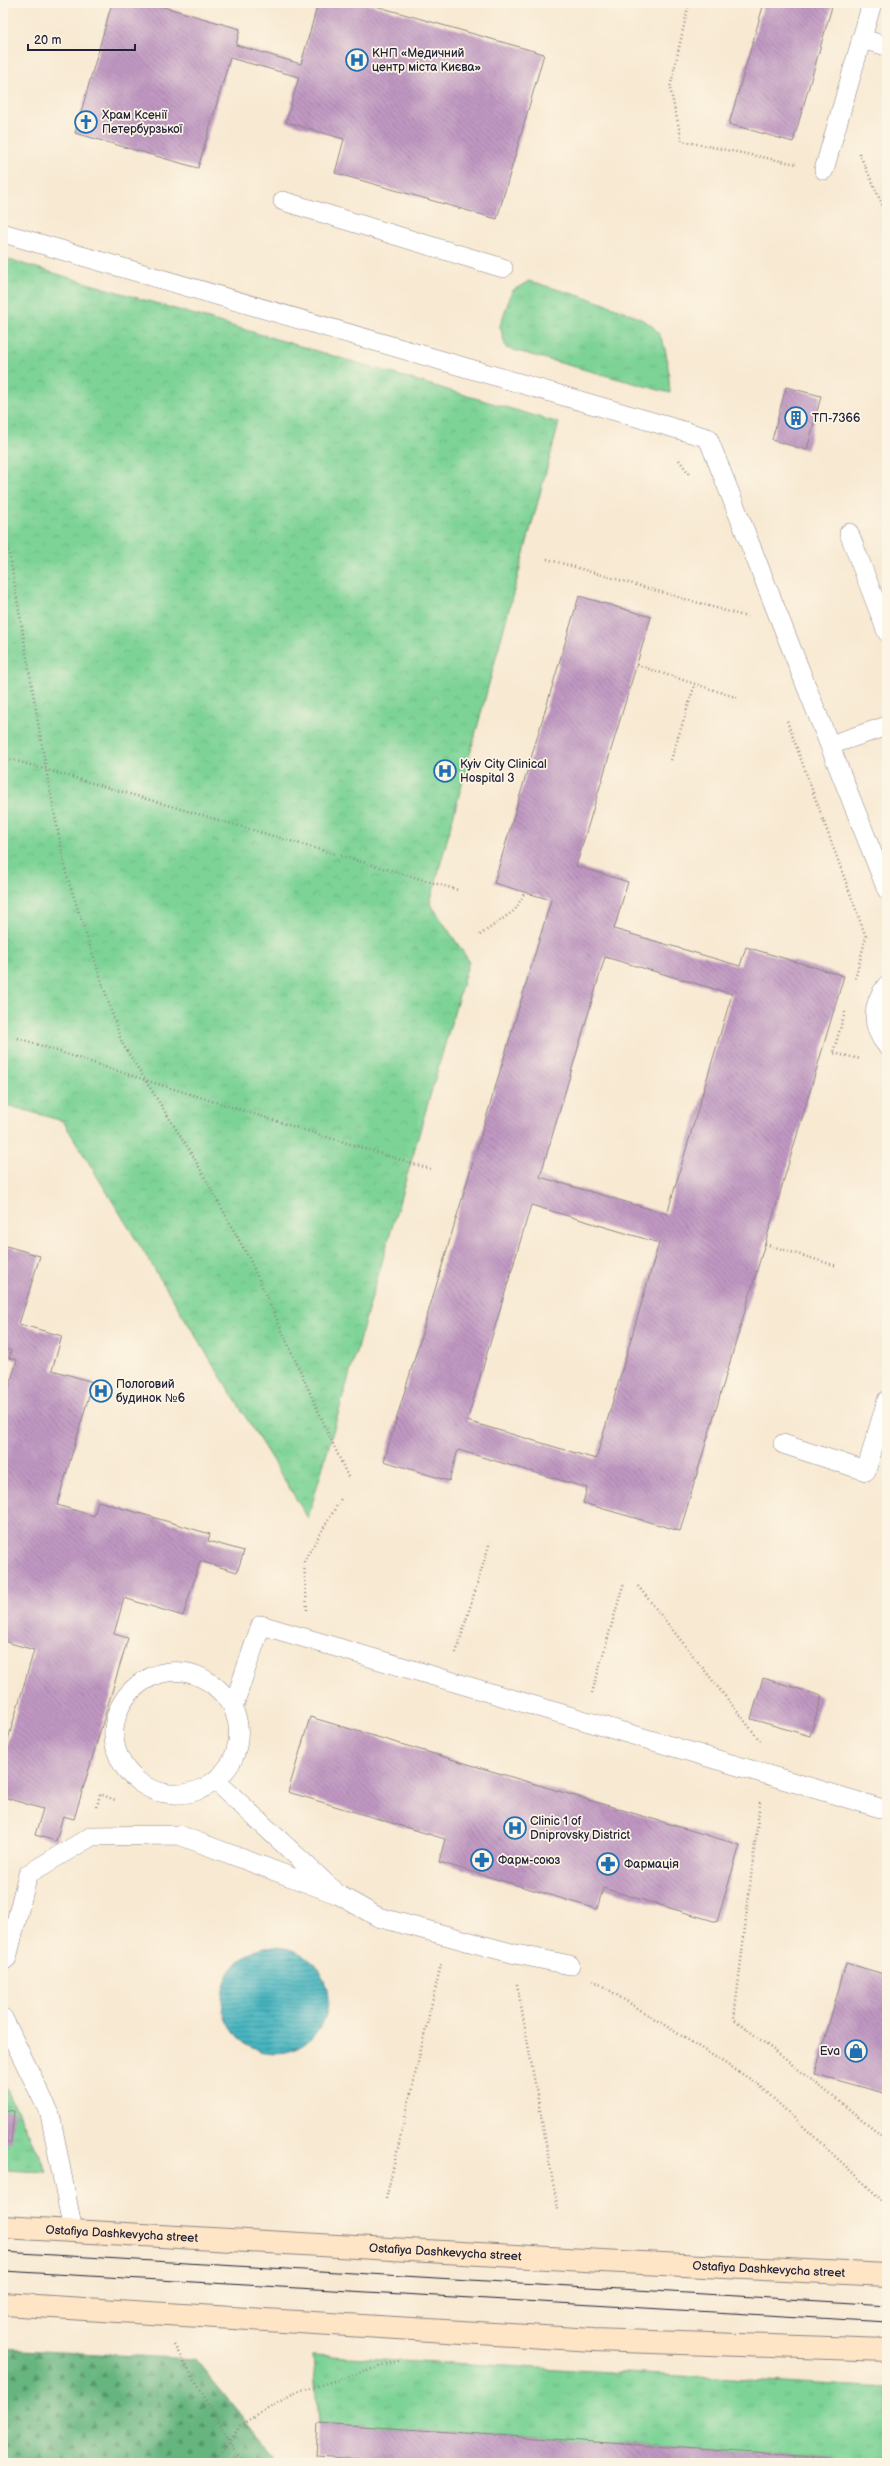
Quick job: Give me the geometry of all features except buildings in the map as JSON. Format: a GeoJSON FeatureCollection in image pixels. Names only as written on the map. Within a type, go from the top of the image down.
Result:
{"type":"FeatureCollection","features":[{"type":"Feature","properties":{"kind":"street","name":"Ostafiya Dashkevycha street"},"geometry":{"type":"LineString","coordinates":[[3,2227],[602,2261],[887,2274]]}},
{"type":"Feature","properties":{"kind":"street"},"geometry":{"type":"LineString","coordinates":[[3,2304],[592,2340],[887,2350]]}},
{"type":"Feature","properties":{"kind":"lane"},"geometry":{"type":"LineString","coordinates":[[824,170],[872,3]]}},
{"type":"Feature","properties":{"kind":"lane"},"geometry":{"type":"LineString","coordinates":[[861,39],[887,46]]}},
{"type":"Feature","properties":{"kind":"lane"},"geometry":{"type":"LineString","coordinates":[[283,201],[503,268]]}},
{"type":"Feature","properties":{"kind":"lane"},"geometry":{"type":"LineString","coordinates":[[3,233],[708,438],[887,890]]}},
{"type":"Feature","properties":{"kind":"lane"},"geometry":{"type":"LineString","coordinates":[[849,533],[887,632]]}},
{"type":"Feature","properties":{"kind":"lane"},"geometry":{"type":"LineString","coordinates":[[830,745],[887,726]]}},
{"type":"Feature","properties":{"kind":"lane"},"geometry":{"type":"LineString","coordinates":[[887,985],[879,996],[874,1010],[878,1034],[887,1046]]}},
{"type":"Feature","properties":{"kind":"lane"},"geometry":{"type":"LineString","coordinates":[[783,1444],[866,1471],[887,1400]]}},
{"type":"Feature","properties":{"kind":"lane"},"geometry":{"type":"LineString","coordinates":[[234,1708],[260,1625],[887,1810]]}},
{"type":"Feature","properties":{"kind":"lane"},"geometry":{"type":"LineString","coordinates":[[185,1671],[206,1678],[223,1692],[234,1708],[238,1725],[238,1746],[228,1768],[216,1782],[192,1794],[176,1796],[155,1792],[140,1784],[127,1771],[119,1758],[114,1731],[117,1714],[126,1697],[142,1682],[159,1673],[185,1671]]}},
{"type":"Feature","properties":{"kind":"lane"},"geometry":{"type":"LineString","coordinates":[[216,1782],[339,1895]]}},
{"type":"Feature","properties":{"kind":"lane"},"geometry":{"type":"LineString","coordinates":[[3,1961],[7,1958],[28,1874],[92,1836],[179,1835],[339,1895],[378,1917],[511,1953],[570,1965]]}},
{"type":"Feature","properties":{"kind":"lane"},"geometry":{"type":"LineString","coordinates":[[3,2018],[50,2114],[73,2231]]}},
{"type":"Feature","properties":{"kind":"path"},"geometry":{"type":"LineString","coordinates":[[689,3],[670,88],[682,141],[824,170]]}},
{"type":"Feature","properties":{"kind":"path"},"geometry":{"type":"LineString","coordinates":[[840,115],[873,179],[887,215]]}},
{"type":"Feature","properties":{"kind":"path"},"geometry":{"type":"LineString","coordinates":[[678,459],[695,481]]}},
{"type":"Feature","properties":{"kind":"path"},"geometry":{"type":"LineString","coordinates":[[3,531],[10,558],[46,769],[66,873],[122,1043],[193,1156],[250,1260],[348,1477]]}},
{"type":"Feature","properties":{"kind":"path"},"geometry":{"type":"LineString","coordinates":[[547,559],[751,618],[748,611]]}},
{"type":"Feature","properties":{"kind":"path"},"geometry":{"type":"LineString","coordinates":[[637,666],[738,698]]}},
{"type":"Feature","properties":{"kind":"path"},"geometry":{"type":"LineString","coordinates":[[671,760],[695,684]]}},
{"type":"Feature","properties":{"kind":"path"},"geometry":{"type":"LineString","coordinates":[[785,716],[866,937],[854,981]]}},
{"type":"Feature","properties":{"kind":"path"},"geometry":{"type":"LineString","coordinates":[[3,757],[458,890]]}},
{"type":"Feature","properties":{"kind":"path"},"geometry":{"type":"LineString","coordinates":[[480,935],[515,910],[525,892]]}},
{"type":"Feature","properties":{"kind":"path"},"geometry":{"type":"LineString","coordinates":[[833,1053],[846,1010]]}},
{"type":"Feature","properties":{"kind":"path"},"geometry":{"type":"LineString","coordinates":[[18,1038],[146,1080],[433,1170]]}},
{"type":"Feature","properties":{"kind":"path"},"geometry":{"type":"LineString","coordinates":[[765,1244],[836,1266]]}},
{"type":"Feature","properties":{"kind":"path"},"geometry":{"type":"LineString","coordinates":[[300,1637],[308,1606],[304,1561],[342,1497]]}},
{"type":"Feature","properties":{"kind":"path"},"geometry":{"type":"LineString","coordinates":[[448,1680],[490,1542]]}},
{"type":"Feature","properties":{"kind":"path"},"geometry":{"type":"LineString","coordinates":[[581,1719],[590,1700],[624,1582]]}},
{"type":"Feature","properties":{"kind":"path"},"geometry":{"type":"LineString","coordinates":[[638,1586],[762,1740],[763,1773],[734,2019],[887,2139]]}},
{"type":"Feature","properties":{"kind":"path"},"geometry":{"type":"LineString","coordinates":[[386,2198],[448,1936]]}},
{"type":"Feature","properties":{"kind":"path"},"geometry":{"type":"LineString","coordinates":[[511,1953],[558,2210]]}},
{"type":"Feature","properties":{"kind":"path"},"geometry":{"type":"LineString","coordinates":[[570,1965],[758,2084],[887,2205]]}},
{"type":"Feature","properties":{"kind":"path"},"geometry":{"type":"LineString","coordinates":[[170,2338],[243,2463]]}},
{"type":"Feature","properties":{"kind":"path"},"geometry":{"type":"LineString","coordinates":[[205,2463],[222,2453],[240,2426],[292,2394],[402,2360]]}},
{"type":"Feature","properties":{"kind":"green space"},"geometry":{"type":"Polygon","coordinates":[[[3,258],[559,423],[430,903],[469,961],[308,1518],[63,1121],[3,1104],[3,258]]]}},
{"type":"Feature","properties":{"kind":"green space"},"geometry":{"type":"Polygon","coordinates":[[[529,281],[617,308],[648,323],[657,331],[664,345],[670,393],[506,348],[500,326],[512,291],[529,281]]]}},
{"type":"Feature","properties":{"kind":"green space"},"geometry":{"type":"Polygon","coordinates":[[[3,2082],[47,2172],[3,2170],[3,2082]]]}},
{"type":"Feature","properties":{"kind":"green space"},"geometry":{"type":"Polygon","coordinates":[[[3,2349],[195,2359],[280,2463],[3,2463],[3,2349]]]}},
{"type":"Feature","properties":{"kind":"green space"},"geometry":{"type":"Polygon","coordinates":[[[313,2355],[887,2388],[887,2462],[318,2423],[313,2355]]]}},
{"type":"Feature","properties":{"kind":"water"},"geometry":{"type":"Polygon","coordinates":[[[275,1947],[295,1951],[312,1963],[324,1980],[328,2000],[324,2020],[312,2037],[295,2049],[275,2053],[255,2049],[238,2037],[226,2020],[222,2000],[226,1980],[238,1963],[255,1951],[275,1947]]]}},
{"type":"Feature","properties":{"kind":"tram line"},"geometry":{"type":"LineString","coordinates":[[3,2252],[887,2305]]}},
{"type":"Feature","properties":{"kind":"tram line"},"geometry":{"type":"LineString","coordinates":[[3,2271],[887,2322]]}},
{"type":"Feature","properties":{"kind":"place","name":"КНП «Медичний центр міста Києва»"},"geometry":{"type":"Point","coordinates":[357,60]}},
{"type":"Feature","properties":{"kind":"place","name":"Храм Ксенії Петербурзької"},"geometry":{"type":"Point","coordinates":[86,122]}},
{"type":"Feature","properties":{"kind":"place","name":"ТП-7366"},"geometry":{"type":"Point","coordinates":[796,418]}},
{"type":"Feature","properties":{"kind":"place","name":"Kyiv City Clinical Hospital 3"},"geometry":{"type":"Point","coordinates":[445,771]}},
{"type":"Feature","properties":{"kind":"place","name":"Пологовий будинок №6"},"geometry":{"type":"Point","coordinates":[101,1391]}},
{"type":"Feature","properties":{"kind":"place","name":"Clinic 1 of Dniprovsky District"},"geometry":{"type":"Point","coordinates":[515,1828]}},
{"type":"Feature","properties":{"kind":"place","name":"Фарм-союз"},"geometry":{"type":"Point","coordinates":[482,1860]}},
{"type":"Feature","properties":{"kind":"place","name":"Фармація"},"geometry":{"type":"Point","coordinates":[608,1864]}},
{"type":"Feature","properties":{"kind":"place","name":"Eva"},"geometry":{"type":"Point","coordinates":[856,2051]}}]}
